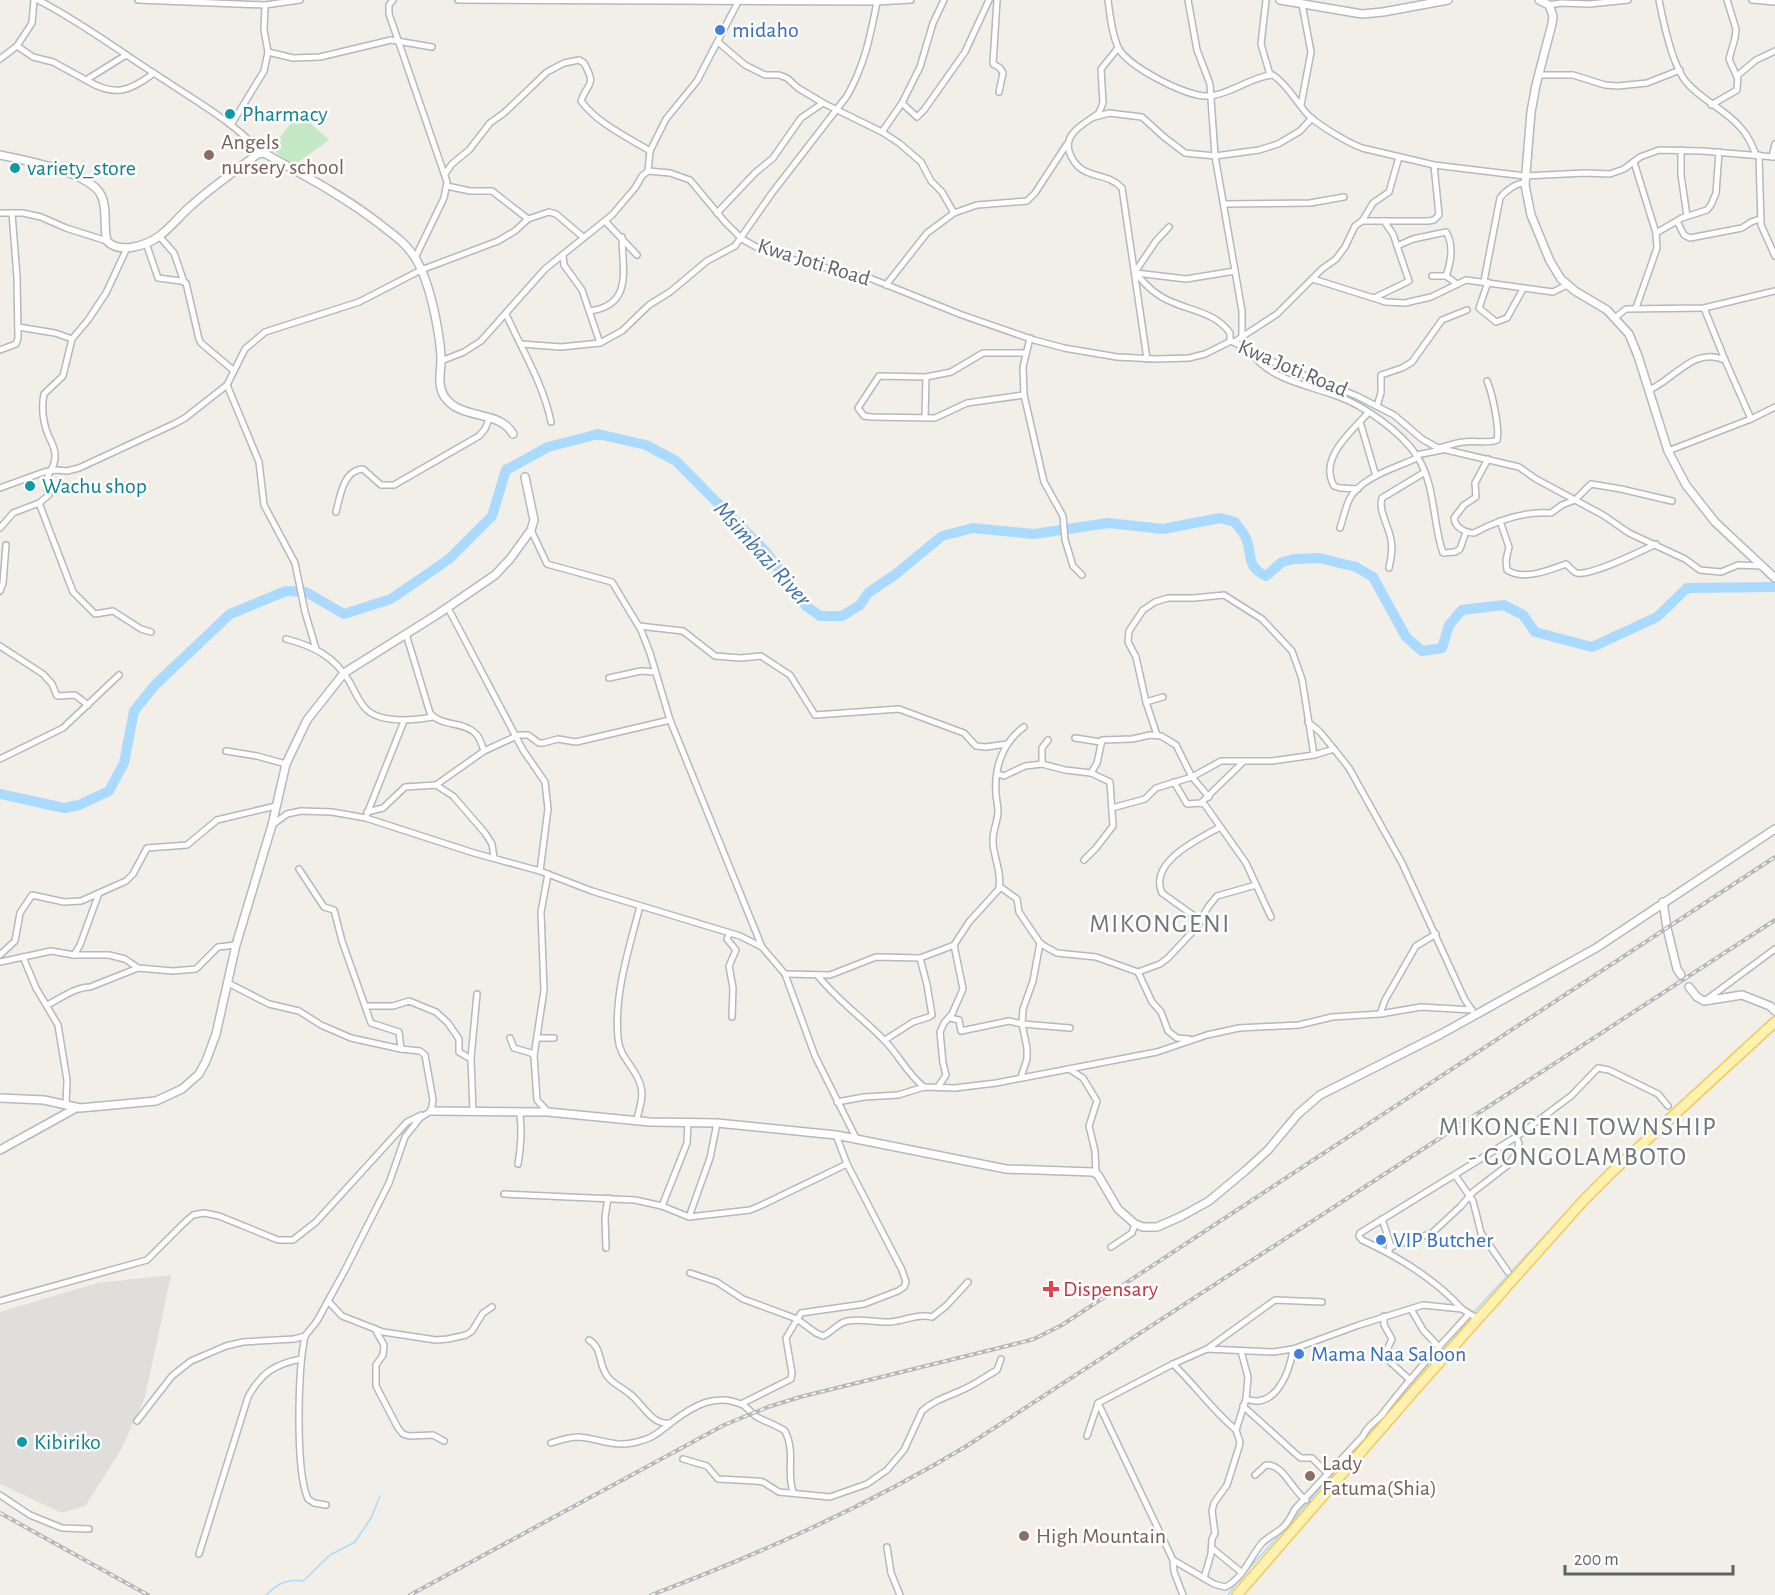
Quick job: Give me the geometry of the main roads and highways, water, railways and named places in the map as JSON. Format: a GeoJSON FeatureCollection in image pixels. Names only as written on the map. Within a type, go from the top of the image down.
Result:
{"type":"FeatureCollection","features":[{"type":"Feature","properties":{"kind":"main road"},"geometry":{"type":"LineString","coordinates":[[1237,1595],[1478,1319],[1605,1178],[1775,1022]]}},
{"type":"Feature","properties":{"kind":"waterway","name":"Msimbazi River"},"geometry":{"type":"LineString","coordinates":[[0,794],[64,808],[79,805],[109,791],[124,763],[134,711],[155,685],[230,614],[286,591],[306,592],[344,614],[391,599],[449,559],[492,516],[506,470],[548,447],[598,434],[646,445],[676,461],[766,552],[806,606],[820,616],[842,616],[860,605],[868,593],[896,574],[942,536],[973,528],[1034,534],[1108,523],[1163,529],[1220,518],[1235,522],[1246,538],[1252,564],[1266,576],[1282,562],[1319,558],[1356,567],[1373,577],[1406,637],[1422,651],[1442,648],[1449,625],[1462,610],[1504,605],[1523,615],[1535,632],[1592,647],[1657,617],[1687,588],[1775,587]]}},
{"type":"Feature","properties":{"kind":"waterway"},"geometry":{"type":"LineString","coordinates":[[1472,1314],[1575,1203]]}},
{"type":"Feature","properties":{"kind":"waterway"},"geometry":{"type":"LineString","coordinates":[[1395,1402],[1453,1335]]}},
{"type":"Feature","properties":{"kind":"waterway"},"geometry":{"type":"LineString","coordinates":[[1366,1435],[1376,1423]]}},
{"type":"Feature","properties":{"kind":"waterway"},"geometry":{"type":"LineString","coordinates":[[1291,1522],[1345,1459]]}},
{"type":"Feature","properties":{"kind":"waterway"},"geometry":{"type":"LineString","coordinates":[[266,1595],[283,1583],[292,1580],[303,1581],[330,1555],[355,1542],[371,1518],[380,1496]]}},
{"type":"Feature","properties":{"kind":"waterway"},"geometry":{"type":"LineString","coordinates":[[1245,1573],[1282,1532]]}},
{"type":"Feature","properties":{"kind":"waterway"},"geometry":{"type":"LineString","coordinates":[[1228,1595],[1238,1581]]}},
{"type":"Feature","properties":{"kind":"railway"},"geometry":{"type":"LineString","coordinates":[[410,1595],[724,1425],[800,1397],[1034,1339],[1062,1325],[1775,857]]}},
{"type":"Feature","properties":{"kind":"railway"},"geometry":{"type":"LineString","coordinates":[[651,1595],[811,1528],[889,1490],[965,1447],[1775,920]]}},
{"type":"Feature","properties":{"kind":"railway"},"geometry":{"type":"LineString","coordinates":[[0,1513],[148,1595]]}},
{"type":"Feature","properties":{"kind":"place","name":"midaho"},"geometry":{"type":"Point","coordinates":[720,30]}},
{"type":"Feature","properties":{"kind":"place","name":"Pharmacy"},"geometry":{"type":"Point","coordinates":[230,114]}},
{"type":"Feature","properties":{"kind":"place","name":"Angels nursery school"},"geometry":{"type":"Point","coordinates":[209,155]}},
{"type":"Feature","properties":{"kind":"place","name":"variety_store"},"geometry":{"type":"Point","coordinates":[15,168]}},
{"type":"Feature","properties":{"kind":"place","name":"Wachu shop"},"geometry":{"type":"Point","coordinates":[30,486]}},
{"type":"Feature","properties":{"kind":"place","name":"VIP Butcher"},"geometry":{"type":"Point","coordinates":[1381,1240]}},
{"type":"Feature","properties":{"kind":"place","name":"Dispensary"},"geometry":{"type":"Point","coordinates":[1051,1289]}},
{"type":"Feature","properties":{"kind":"place","name":"Mama Naa Saloon"},"geometry":{"type":"Point","coordinates":[1299,1354]}},
{"type":"Feature","properties":{"kind":"place","name":"Kibiriko"},"geometry":{"type":"Point","coordinates":[22,1442]}},
{"type":"Feature","properties":{"kind":"place","name":"Lady Fatuma(Shia)"},"geometry":{"type":"Point","coordinates":[1310,1476]}},
{"type":"Feature","properties":{"kind":"place","name":"High Mountain"},"geometry":{"type":"Point","coordinates":[1024,1536]}},
{"type":"Feature","properties":{"kind":"district","name":"MIKONGENI"},"geometry":{"type":"Point","coordinates":[1160,924]}},
{"type":"Feature","properties":{"kind":"district","name":"MIKONGENI TOWNSHIP - GONGOLAMBOTO"},"geometry":{"type":"Point","coordinates":[1578,1142]}}]}
